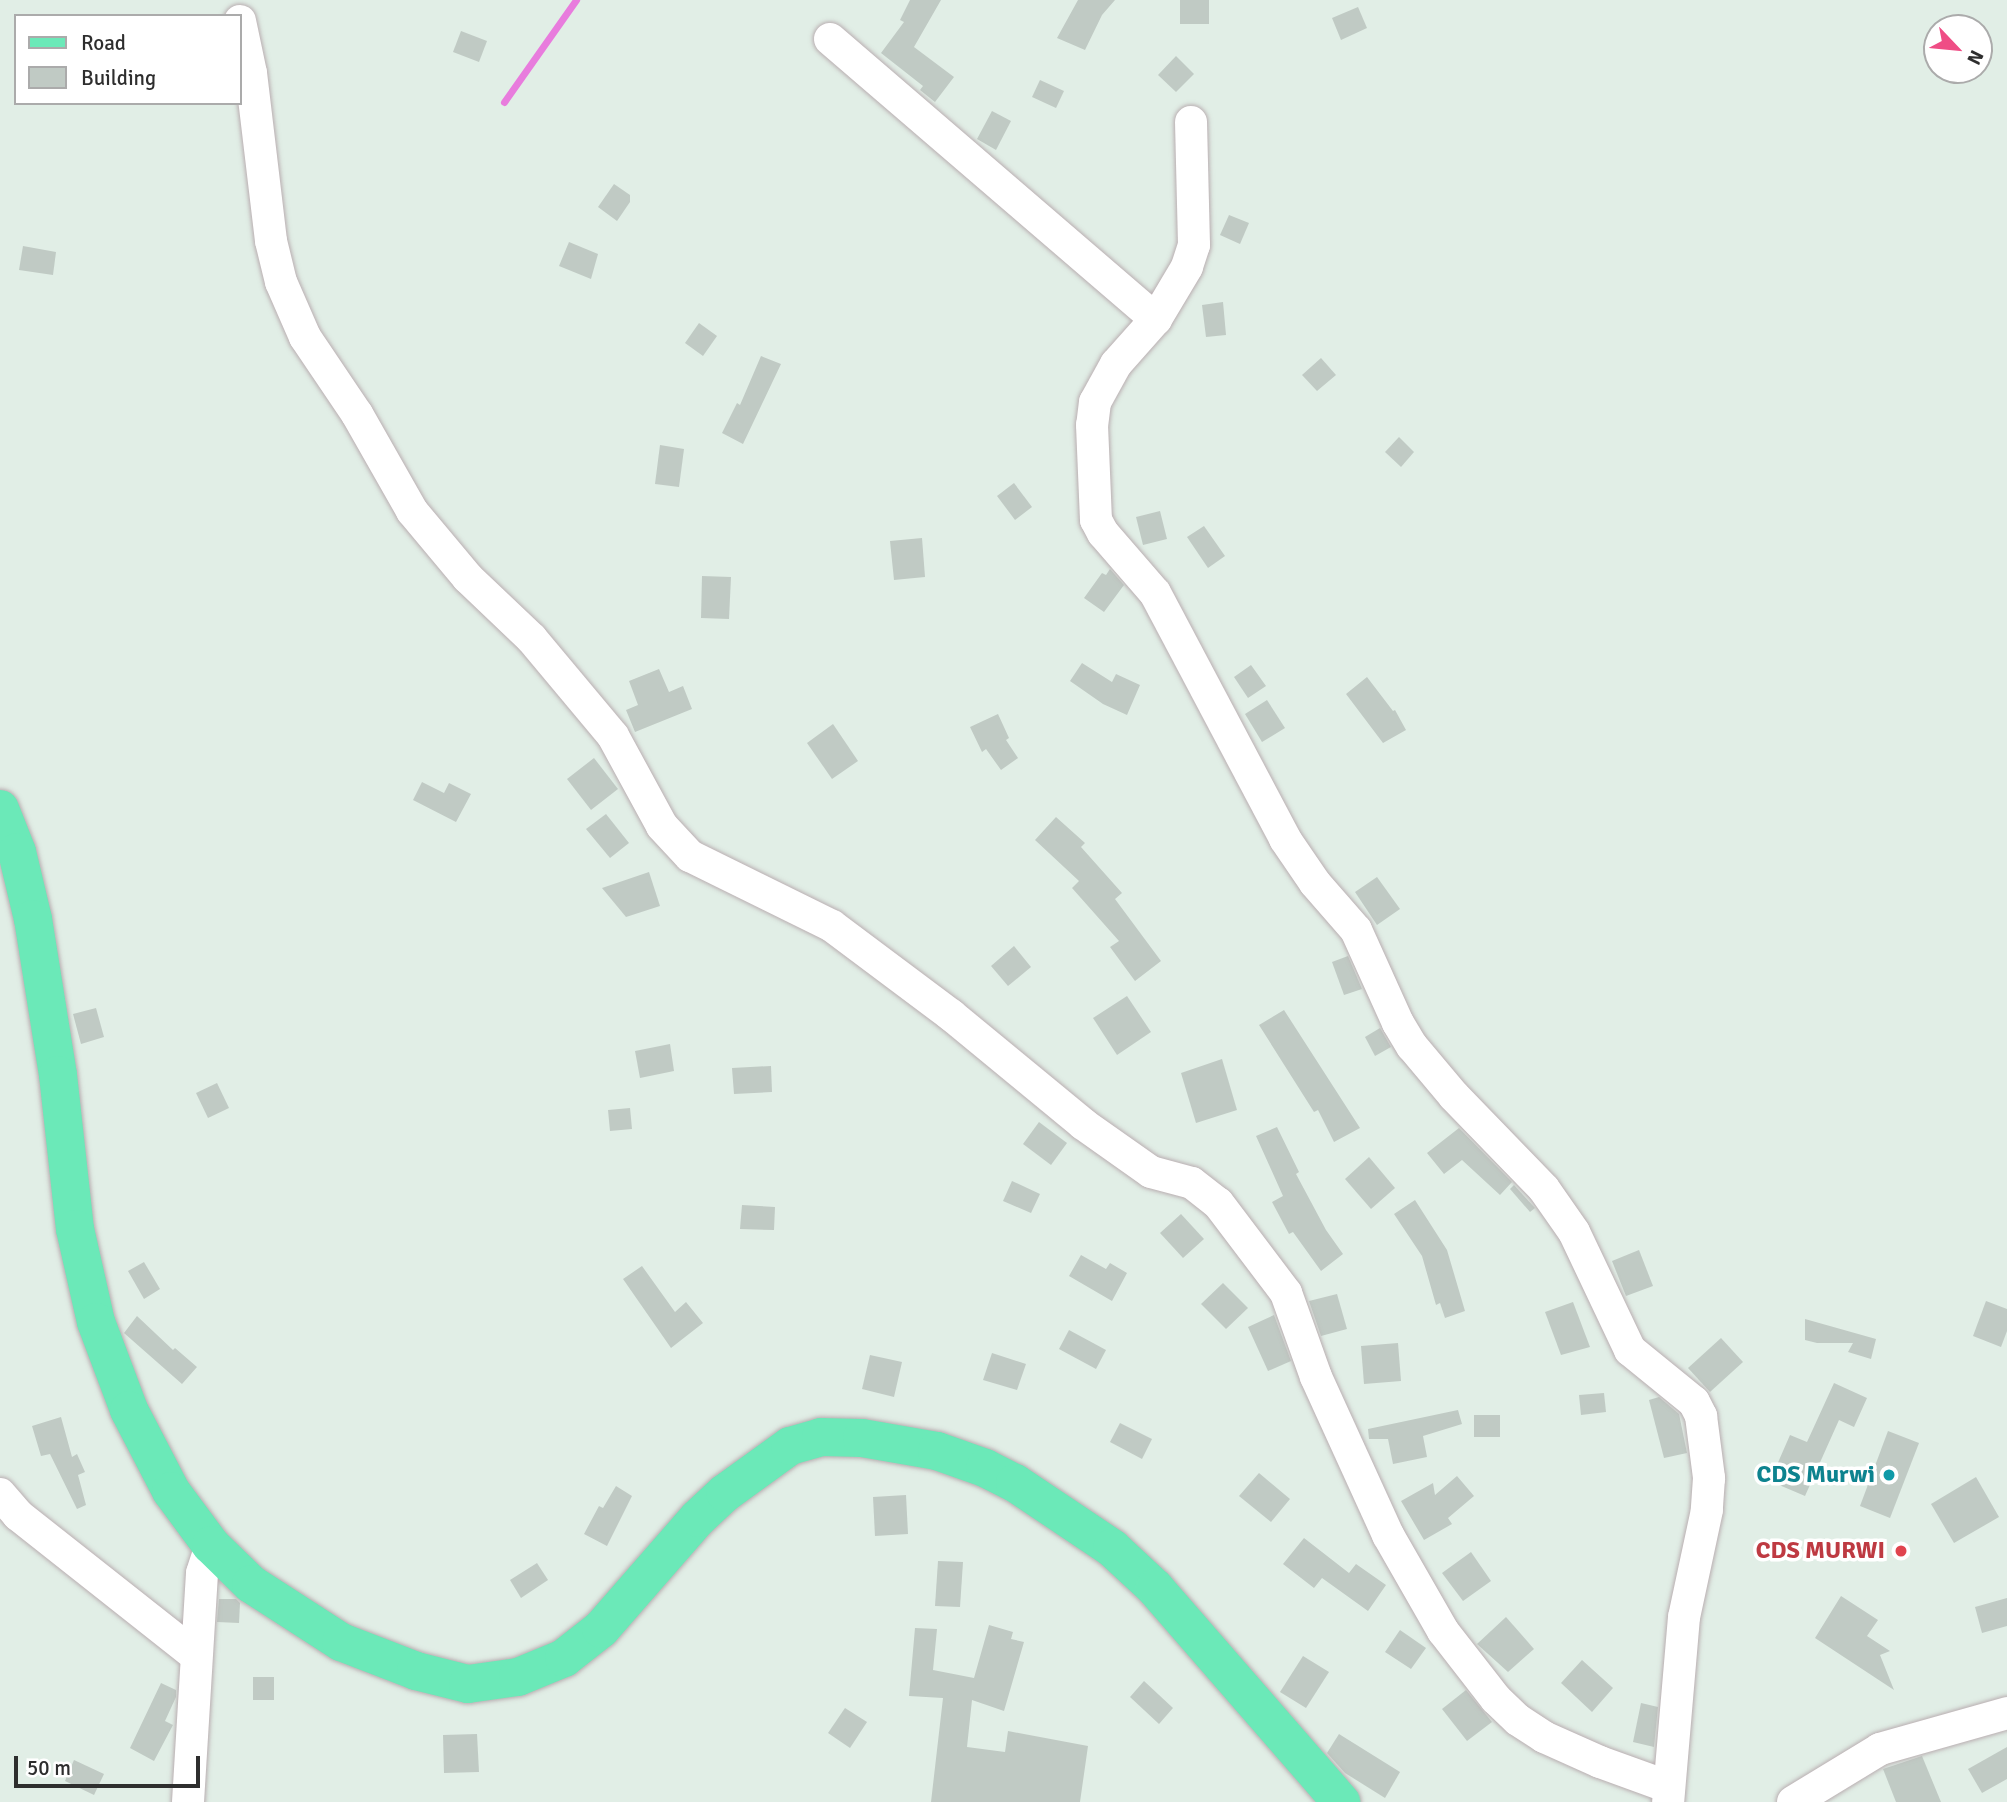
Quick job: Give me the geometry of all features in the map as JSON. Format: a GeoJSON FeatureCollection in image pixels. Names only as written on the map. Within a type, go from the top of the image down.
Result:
{"type":"FeatureCollection","features":[{"type":"Feature","properties":{"kind":"main road"},"geometry":{"type":"LineString","coordinates":[[0,809],[17,852],[33,919],[58,1075],[75,1229],[86,1286],[129,1410],[171,1491],[211,1545],[251,1584],[341,1642],[416,1671],[468,1684],[517,1677],[564,1658],[601,1629],[707,1510],[725,1493],[790,1446],[821,1437],[835,1437],[862,1438],[937,1451],[985,1468],[1015,1483],[1112,1548],[1155,1588],[1341,1802]]}},
{"type":"Feature","properties":{"kind":"street"},"geometry":{"type":"LineString","coordinates":[[242,32],[251,73],[271,241],[281,282],[305,337],[357,414],[412,511],[468,578],[532,639],[614,736],[662,826],[690,856],[832,926],[951,1015],[1083,1124],[1151,1172],[1192,1183],[1219,1203],[1286,1293],[1316,1377],[1388,1535],[1443,1630],[1496,1699],[1518,1720],[1544,1737],[1669,1795],[1684,1617],[1707,1510],[1709,1478],[1701,1416],[1694,1402],[1630,1350],[1574,1232],[1544,1189],[1454,1096],[1412,1046],[1398,1023],[1356,930],[1315,883],[1284,839],[1229,729],[1155,593],[1103,533],[1096,520],[1092,425],[1095,402],[1102,383],[1156,319],[1187,267],[1194,245],[1191,122]]}},
{"type":"Feature","properties":{"kind":"street"},"geometry":{"type":"LineString","coordinates":[[830,39],[1156,319]]}},
{"type":"Feature","properties":{"kind":"street"},"geometry":{"type":"LineString","coordinates":[[0,1494],[18,1515],[195,1655]]}},
{"type":"Feature","properties":{"kind":"street"},"geometry":{"type":"LineString","coordinates":[[188,1802],[202,1573],[211,1545]]}},
{"type":"Feature","properties":{"kind":"street"},"geometry":{"type":"LineString","coordinates":[[1793,1802],[1880,1749],[2007,1713]]}},
{"type":"Feature","properties":{"kind":"building"},"geometry":{"type":"Polygon","coordinates":[[[910,0],[941,0],[914,47],[954,77],[935,102],[920,90],[923,86],[881,53],[904,22],[900,20],[910,0]]]}},
{"type":"Feature","properties":{"kind":"building"},"geometry":{"type":"Polygon","coordinates":[[[1078,0],[1115,0],[1102,15],[1085,50],[1057,38],[1078,0]]]}},
{"type":"Feature","properties":{"kind":"building"},"geometry":{"type":"Polygon","coordinates":[[[1180,0],[1209,0],[1209,24],[1180,24],[1180,0]]]}},
{"type":"Feature","properties":{"kind":"building"},"geometry":{"type":"Polygon","coordinates":[[[1358,7],[1367,28],[1341,40],[1332,18],[1358,7]]]}},
{"type":"Feature","properties":{"kind":"building"},"geometry":{"type":"Polygon","coordinates":[[[461,31],[487,41],[479,62],[453,52],[461,31]]]}},
{"type":"Feature","properties":{"kind":"building"},"geometry":{"type":"Polygon","coordinates":[[[1176,56],[1194,74],[1176,92],[1158,75],[1176,56]]]}},
{"type":"Feature","properties":{"kind":"building"},"geometry":{"type":"Polygon","coordinates":[[[1040,80],[1064,91],[1056,108],[1032,97],[1040,80]]]}},
{"type":"Feature","properties":{"kind":"building"},"geometry":{"type":"Polygon","coordinates":[[[992,111],[1011,121],[996,150],[977,139],[992,111]]]}},
{"type":"Feature","properties":{"kind":"building"},"geometry":{"type":"Polygon","coordinates":[[[614,184],[630,195],[630,202],[617,221],[598,207],[614,184]]]}},
{"type":"Feature","properties":{"kind":"building"},"geometry":{"type":"Polygon","coordinates":[[[1229,215],[1249,223],[1240,244],[1220,235],[1229,215]]]}},
{"type":"Feature","properties":{"kind":"building"},"geometry":{"type":"Polygon","coordinates":[[[569,242],[598,254],[591,279],[559,266],[569,242]]]}},
{"type":"Feature","properties":{"kind":"building"},"geometry":{"type":"Polygon","coordinates":[[[23,246],[56,252],[53,275],[19,270],[23,246]]]}},
{"type":"Feature","properties":{"kind":"building"},"geometry":{"type":"Polygon","coordinates":[[[1223,302],[1226,335],[1206,337],[1202,305],[1223,302]]]}},
{"type":"Feature","properties":{"kind":"building"},"geometry":{"type":"Polygon","coordinates":[[[699,323],[717,336],[703,356],[685,343],[699,323]]]}},
{"type":"Feature","properties":{"kind":"building"},"geometry":{"type":"Polygon","coordinates":[[[761,356],[781,364],[743,444],[722,433],[737,403],[740,405],[761,356]]]}},
{"type":"Feature","properties":{"kind":"building"},"geometry":{"type":"Polygon","coordinates":[[[1321,358],[1336,375],[1317,391],[1302,375],[1321,358]]]}},
{"type":"Feature","properties":{"kind":"building"},"geometry":{"type":"Polygon","coordinates":[[[1399,437],[1414,452],[1401,467],[1385,452],[1399,437]]]}},
{"type":"Feature","properties":{"kind":"building"},"geometry":{"type":"Polygon","coordinates":[[[660,445],[684,449],[679,487],[655,484],[660,445]]]}},
{"type":"Feature","properties":{"kind":"building"},"geometry":{"type":"Polygon","coordinates":[[[1014,483],[1032,507],[1015,520],[997,496],[1014,483]]]}},
{"type":"Feature","properties":{"kind":"building"},"geometry":{"type":"Polygon","coordinates":[[[1160,511],[1167,539],[1143,545],[1136,517],[1160,511]]]}},
{"type":"Feature","properties":{"kind":"building"},"geometry":{"type":"Polygon","coordinates":[[[1204,526],[1225,556],[1208,568],[1187,537],[1204,526]]]}},
{"type":"Feature","properties":{"kind":"building"},"geometry":{"type":"Polygon","coordinates":[[[922,538],[925,577],[894,580],[890,541],[922,538]]]}},
{"type":"Feature","properties":{"kind":"building"},"geometry":{"type":"Polygon","coordinates":[[[1110,569],[1124,585],[1104,612],[1084,598],[1102,573],[1106,575],[1110,569]]]}},
{"type":"Feature","properties":{"kind":"building"},"geometry":{"type":"Polygon","coordinates":[[[702,576],[731,577],[729,619],[701,618],[702,576]]]}},
{"type":"Feature","properties":{"kind":"building"},"geometry":{"type":"Polygon","coordinates":[[[1082,663],[1112,682],[1116,674],[1140,685],[1127,715],[1103,704],[1070,681],[1082,663]]]}},
{"type":"Feature","properties":{"kind":"building"},"geometry":{"type":"Polygon","coordinates":[[[1251,665],[1266,686],[1248,698],[1234,677],[1251,665]]]}},
{"type":"Feature","properties":{"kind":"building"},"geometry":{"type":"Polygon","coordinates":[[[659,669],[669,692],[683,686],[692,709],[635,732],[626,710],[638,705],[629,681],[659,669]]]}},
{"type":"Feature","properties":{"kind":"building"},"geometry":{"type":"Polygon","coordinates":[[[1367,677],[1393,711],[1395,710],[1406,730],[1383,743],[1346,694],[1367,677]]]}},
{"type":"Feature","properties":{"kind":"building"},"geometry":{"type":"Polygon","coordinates":[[[1267,700],[1285,728],[1262,742],[1245,714],[1267,700]]]}},
{"type":"Feature","properties":{"kind":"building"},"geometry":{"type":"Polygon","coordinates":[[[998,714],[1009,738],[1006,740],[1018,758],[1001,770],[986,749],[982,752],[970,727],[998,714]]]}},
{"type":"Feature","properties":{"kind":"building"},"geometry":{"type":"Polygon","coordinates":[[[833,724],[858,761],[832,779],[807,743],[833,724]]]}},
{"type":"Feature","properties":{"kind":"building"},"geometry":{"type":"Polygon","coordinates":[[[594,758],[618,789],[591,810],[567,779],[594,758]]]}},
{"type":"Feature","properties":{"kind":"building"},"geometry":{"type":"Polygon","coordinates":[[[422,782],[444,793],[449,783],[471,794],[456,822],[413,800],[422,782]]]}},
{"type":"Feature","properties":{"kind":"building"},"geometry":{"type":"Polygon","coordinates":[[[606,814],[629,843],[610,858],[586,829],[606,814]]]}},
{"type":"Feature","properties":{"kind":"building"},"geometry":{"type":"Polygon","coordinates":[[[1056,817],[1085,843],[1081,847],[1122,893],[1115,899],[1161,961],[1135,981],[1110,947],[1119,941],[1072,888],[1079,881],[1035,840],[1056,817]]]}},
{"type":"Feature","properties":{"kind":"building"},"geometry":{"type":"Polygon","coordinates":[[[649,872],[660,906],[626,917],[602,888],[649,872]]]}},
{"type":"Feature","properties":{"kind":"building"},"geometry":{"type":"Polygon","coordinates":[[[1377,877],[1400,909],[1377,925],[1355,892],[1377,877]]]}},
{"type":"Feature","properties":{"kind":"building"},"geometry":{"type":"Polygon","coordinates":[[[1014,946],[1031,967],[1008,986],[991,966],[1014,946]]]}},
{"type":"Feature","properties":{"kind":"building"},"geometry":{"type":"Polygon","coordinates":[[[1348,956],[1362,989],[1344,995],[1332,962],[1348,956]]]}},
{"type":"Feature","properties":{"kind":"building"},"geometry":{"type":"Polygon","coordinates":[[[1127,996],[1151,1032],[1117,1055],[1093,1018],[1127,996]]]}},
{"type":"Feature","properties":{"kind":"building"},"geometry":{"type":"Polygon","coordinates":[[[96,1008],[104,1037],[81,1044],[73,1014],[96,1008]]]}},
{"type":"Feature","properties":{"kind":"building"},"geometry":{"type":"Polygon","coordinates":[[[1284,1010],[1360,1128],[1334,1142],[1318,1110],[1314,1112],[1259,1025],[1284,1010]]]}},
{"type":"Feature","properties":{"kind":"building"},"geometry":{"type":"Polygon","coordinates":[[[1380,1028],[1391,1047],[1375,1056],[1365,1037],[1380,1028]]]}},
{"type":"Feature","properties":{"kind":"building"},"geometry":{"type":"Polygon","coordinates":[[[670,1044],[674,1071],[640,1078],[635,1051],[670,1044]]]}},
{"type":"Feature","properties":{"kind":"building"},"geometry":{"type":"Polygon","coordinates":[[[1222,1059],[1237,1110],[1196,1123],[1181,1073],[1222,1059]]]}},
{"type":"Feature","properties":{"kind":"building"},"geometry":{"type":"Polygon","coordinates":[[[771,1066],[772,1092],[734,1094],[732,1068],[771,1066]]]}},
{"type":"Feature","properties":{"kind":"building"},"geometry":{"type":"Polygon","coordinates":[[[217,1083],[229,1108],[208,1118],[196,1093],[217,1083]]]}},
{"type":"Feature","properties":{"kind":"building"},"geometry":{"type":"Polygon","coordinates":[[[630,1108],[632,1129],[610,1131],[608,1110],[630,1108]]]}},
{"type":"Feature","properties":{"kind":"building"},"geometry":{"type":"Polygon","coordinates":[[[1039,1122],[1067,1143],[1051,1165],[1023,1144],[1039,1122]]]}},
{"type":"Feature","properties":{"kind":"building"},"geometry":{"type":"Polygon","coordinates":[[[1277,1127],[1299,1172],[1296,1174],[1326,1230],[1343,1254],[1321,1271],[1293,1232],[1289,1234],[1272,1202],[1283,1196],[1256,1136],[1277,1127]]]}},
{"type":"Feature","properties":{"kind":"building"},"geometry":{"type":"Polygon","coordinates":[[[1459,1128],[1512,1182],[1500,1195],[1462,1160],[1444,1174],[1427,1153],[1459,1128]]]}},
{"type":"Feature","properties":{"kind":"building"},"geometry":{"type":"Polygon","coordinates":[[[1369,1157],[1395,1188],[1371,1209],[1345,1179],[1369,1157]]]}},
{"type":"Feature","properties":{"kind":"building"},"geometry":{"type":"Polygon","coordinates":[[[1012,1181],[1040,1194],[1031,1213],[1003,1201],[1012,1181]]]}},
{"type":"Feature","properties":{"kind":"building"},"geometry":{"type":"Polygon","coordinates":[[[1514,1185],[1535,1208],[1530,1212],[1510,1189],[1514,1185]]]}},
{"type":"Feature","properties":{"kind":"building"},"geometry":{"type":"Polygon","coordinates":[[[1415,1200],[1447,1250],[1465,1311],[1445,1318],[1440,1303],[1436,1305],[1422,1256],[1394,1214],[1415,1200]]]}},
{"type":"Feature","properties":{"kind":"building"},"geometry":{"type":"Polygon","coordinates":[[[742,1205],[775,1207],[774,1230],[740,1229],[742,1205]]]}},
{"type":"Feature","properties":{"kind":"building"},"geometry":{"type":"Polygon","coordinates":[[[1181,1214],[1204,1239],[1183,1258],[1160,1233],[1181,1214]]]}},
{"type":"Feature","properties":{"kind":"building"},"geometry":{"type":"Polygon","coordinates":[[[1639,1250],[1653,1286],[1626,1296],[1612,1261],[1639,1250]]]}},
{"type":"Feature","properties":{"kind":"building"},"geometry":{"type":"Polygon","coordinates":[[[1081,1255],[1106,1269],[1110,1263],[1127,1273],[1112,1301],[1069,1276],[1081,1255]]]}},
{"type":"Feature","properties":{"kind":"building"},"geometry":{"type":"Polygon","coordinates":[[[144,1262],[160,1289],[144,1299],[128,1271],[144,1262]]]}},
{"type":"Feature","properties":{"kind":"building"},"geometry":{"type":"Polygon","coordinates":[[[642,1266],[675,1312],[686,1302],[703,1323],[671,1348],[623,1279],[642,1266]]]}},
{"type":"Feature","properties":{"kind":"building"},"geometry":{"type":"Polygon","coordinates":[[[1223,1283],[1248,1308],[1226,1329],[1201,1304],[1223,1283]]]}},
{"type":"Feature","properties":{"kind":"building"},"geometry":{"type":"Polygon","coordinates":[[[1337,1294],[1347,1329],[1321,1336],[1309,1301],[1337,1294]]]}},
{"type":"Feature","properties":{"kind":"building"},"geometry":{"type":"Polygon","coordinates":[[[1986,1301],[2007,1309],[2007,1331],[2001,1347],[1973,1336],[1986,1301]]]}},
{"type":"Feature","properties":{"kind":"building"},"geometry":{"type":"Polygon","coordinates":[[[1573,1302],[1590,1347],[1561,1355],[1545,1312],[1573,1302]]]}},
{"type":"Feature","properties":{"kind":"building"},"geometry":{"type":"Polygon","coordinates":[[[1274,1315],[1291,1361],[1268,1371],[1248,1327],[1274,1315]]]}},
{"type":"Feature","properties":{"kind":"building"},"geometry":{"type":"Polygon","coordinates":[[[137,1316],[173,1350],[175,1348],[197,1367],[182,1384],[124,1333],[137,1316]]]}},
{"type":"Feature","properties":{"kind":"building"},"geometry":{"type":"Polygon","coordinates":[[[1805,1319],[1876,1339],[1871,1359],[1848,1352],[1853,1343],[1817,1343],[1805,1340],[1805,1319]]]}},
{"type":"Feature","properties":{"kind":"building"},"geometry":{"type":"Polygon","coordinates":[[[1069,1330],[1106,1350],[1096,1369],[1059,1349],[1069,1330]]]}},
{"type":"Feature","properties":{"kind":"building"},"geometry":{"type":"Polygon","coordinates":[[[1721,1338],[1743,1362],[1710,1392],[1688,1368],[1721,1338]]]}},
{"type":"Feature","properties":{"kind":"building"},"geometry":{"type":"Polygon","coordinates":[[[1398,1343],[1401,1381],[1364,1384],[1361,1346],[1398,1343]]]}},
{"type":"Feature","properties":{"kind":"building"},"geometry":{"type":"Polygon","coordinates":[[[992,1353],[1026,1364],[1017,1390],[983,1380],[992,1353]]]}},
{"type":"Feature","properties":{"kind":"building"},"geometry":{"type":"Polygon","coordinates":[[[870,1355],[902,1362],[894,1397],[862,1389],[870,1355]]]}},
{"type":"Feature","properties":{"kind":"building"},"geometry":{"type":"Polygon","coordinates":[[[1834,1383],[1867,1398],[1854,1427],[1839,1420],[1805,1496],[1770,1481],[1790,1435],[1807,1442],[1834,1383]]]}},
{"type":"Feature","properties":{"kind":"building"},"geometry":{"type":"Polygon","coordinates":[[[1604,1393],[1606,1412],[1581,1415],[1579,1395],[1604,1393]]]}},
{"type":"Feature","properties":{"kind":"building"},"geometry":{"type":"Polygon","coordinates":[[[1659,1397],[1679,1414],[1687,1453],[1664,1458],[1649,1400],[1659,1397]]]}},
{"type":"Feature","properties":{"kind":"building"},"geometry":{"type":"Polygon","coordinates":[[[1458,1410],[1462,1424],[1423,1436],[1427,1457],[1393,1464],[1388,1439],[1369,1439],[1368,1429],[1458,1410]]]}},
{"type":"Feature","properties":{"kind":"building"},"geometry":{"type":"Polygon","coordinates":[[[1474,1415],[1500,1415],[1500,1437],[1474,1437],[1474,1415]]]}},
{"type":"Feature","properties":{"kind":"building"},"geometry":{"type":"Polygon","coordinates":[[[61,1417],[72,1457],[77,1454],[85,1472],[78,1475],[86,1505],[77,1509],[50,1454],[41,1456],[32,1426],[61,1417]]]}},
{"type":"Feature","properties":{"kind":"building"},"geometry":{"type":"Polygon","coordinates":[[[1120,1423],[1152,1439],[1142,1459],[1110,1442],[1120,1423]]]}},
{"type":"Feature","properties":{"kind":"building","name":"CDS Murwi"},"geometry":{"type":"Polygon","coordinates":[[[1888,1431],[1919,1443],[1890,1518],[1860,1506],[1888,1431]]]}},
{"type":"Feature","properties":{"kind":"building"},"geometry":{"type":"Polygon","coordinates":[[[1259,1473],[1290,1499],[1271,1522],[1239,1496],[1259,1473]]]}},
{"type":"Feature","properties":{"kind":"building"},"geometry":{"type":"Polygon","coordinates":[[[1457,1476],[1474,1496],[1448,1518],[1452,1524],[1424,1540],[1401,1501],[1433,1483],[1435,1495],[1457,1476]]]}},
{"type":"Feature","properties":{"kind":"building"},"geometry":{"type":"Polygon","coordinates":[[[1976,1477],[1999,1517],[1954,1543],[1931,1504],[1976,1477]]]}},
{"type":"Feature","properties":{"kind":"building"},"geometry":{"type":"Polygon","coordinates":[[[616,1486],[632,1496],[607,1546],[584,1534],[599,1506],[603,1508],[616,1486]]]}},
{"type":"Feature","properties":{"kind":"building"},"geometry":{"type":"Polygon","coordinates":[[[906,1495],[908,1534],[875,1536],[873,1497],[906,1495]]]}},
{"type":"Feature","properties":{"kind":"building"},"geometry":{"type":"Polygon","coordinates":[[[1304,1538],[1349,1573],[1356,1564],[1386,1585],[1368,1611],[1322,1578],[1314,1588],[1283,1564],[1304,1538]]]}},
{"type":"Feature","properties":{"kind":"building"},"geometry":{"type":"Polygon","coordinates":[[[1471,1552],[1491,1581],[1463,1601],[1442,1573],[1471,1552]]]}},
{"type":"Feature","properties":{"kind":"building"},"geometry":{"type":"Polygon","coordinates":[[[938,1561],[963,1562],[960,1607],[935,1606],[938,1561]]]}},
{"type":"Feature","properties":{"kind":"building"},"geometry":{"type":"Polygon","coordinates":[[[537,1563],[548,1580],[521,1598],[510,1580],[537,1563]]]}},
{"type":"Feature","properties":{"kind":"building"},"geometry":{"type":"Polygon","coordinates":[[[1841,1596],[1878,1620],[1867,1636],[1890,1651],[1880,1655],[1894,1690],[1815,1638],[1841,1596]]]}},
{"type":"Feature","properties":{"kind":"building"},"geometry":{"type":"Polygon","coordinates":[[[2007,1598],[2007,1626],[1982,1633],[1975,1607],[2007,1598]]]}},
{"type":"Feature","properties":{"kind":"building"},"geometry":{"type":"Polygon","coordinates":[[[219,1599],[236,1599],[240,1603],[239,1623],[217,1622],[219,1599]]]}},
{"type":"Feature","properties":{"kind":"building"},"geometry":{"type":"Polygon","coordinates":[[[1506,1617],[1534,1649],[1508,1672],[1477,1644],[1506,1617]]]}},
{"type":"Feature","properties":{"kind":"building"},"geometry":{"type":"Polygon","coordinates":[[[989,1625],[1013,1632],[1011,1639],[1024,1642],[1004,1711],[972,1700],[967,1747],[1005,1752],[1008,1731],[1088,1746],[1080,1802],[931,1802],[943,1698],[909,1696],[915,1628],[937,1629],[933,1670],[974,1678],[989,1625]]]}},
{"type":"Feature","properties":{"kind":"building"},"geometry":{"type":"Polygon","coordinates":[[[1400,1630],[1426,1648],[1411,1669],[1385,1652],[1400,1630]]]}},
{"type":"Feature","properties":{"kind":"building"},"geometry":{"type":"Polygon","coordinates":[[[1303,1656],[1329,1672],[1306,1708],[1280,1692],[1303,1656]]]}},
{"type":"Feature","properties":{"kind":"building"},"geometry":{"type":"Polygon","coordinates":[[[1582,1660],[1613,1688],[1592,1712],[1561,1683],[1582,1660]]]}},
{"type":"Feature","properties":{"kind":"building"},"geometry":{"type":"Polygon","coordinates":[[[253,1677],[274,1677],[274,1700],[253,1700],[253,1677]]]}},
{"type":"Feature","properties":{"kind":"building"},"geometry":{"type":"Polygon","coordinates":[[[1144,1681],[1173,1708],[1159,1724],[1130,1697],[1144,1681]]]}},
{"type":"Feature","properties":{"kind":"building"},"geometry":{"type":"Polygon","coordinates":[[[161,1683],[176,1690],[176,1697],[165,1721],[173,1725],[154,1761],[130,1748],[161,1683]]]}},
{"type":"Feature","properties":{"kind":"building"},"geometry":{"type":"Polygon","coordinates":[[[1466,1690],[1492,1722],[1467,1741],[1442,1709],[1466,1690]]]}},
{"type":"Feature","properties":{"kind":"building"},"geometry":{"type":"Polygon","coordinates":[[[1641,1703],[1658,1707],[1654,1747],[1633,1742],[1641,1703]]]}},
{"type":"Feature","properties":{"kind":"building"},"geometry":{"type":"Polygon","coordinates":[[[845,1708],[867,1722],[850,1748],[828,1733],[845,1708]]]}},
{"type":"Feature","properties":{"kind":"building"},"geometry":{"type":"Polygon","coordinates":[[[477,1734],[479,1772],[444,1773],[443,1735],[477,1734]]]}},
{"type":"Feature","properties":{"kind":"building"},"geometry":{"type":"Polygon","coordinates":[[[1339,1734],[1400,1772],[1385,1798],[1345,1773],[1327,1753],[1339,1734]]]}},
{"type":"Feature","properties":{"kind":"building"},"geometry":{"type":"Polygon","coordinates":[[[2007,1747],[2007,1779],[1982,1793],[1968,1769],[2007,1747]]]}},
{"type":"Feature","properties":{"kind":"building"},"geometry":{"type":"Polygon","coordinates":[[[1922,1756],[1941,1802],[1896,1802],[1883,1769],[1922,1756]]]}},
{"type":"Feature","properties":{"kind":"building"},"geometry":{"type":"Polygon","coordinates":[[[74,1760],[104,1774],[94,1795],[65,1781],[74,1760]]]}},
{"type":"Feature","properties":{"kind":"waterway"},"geometry":{"type":"LineString","coordinates":[[504,102],[576,0]]}},
{"type":"Feature","properties":{"kind":"place","name":"CDS Murwi"},"geometry":{"type":"Point","coordinates":[1889,1475]}},
{"type":"Feature","properties":{"kind":"place","name":"CDS MURWI"},"geometry":{"type":"Point","coordinates":[1901,1551]}}]}
